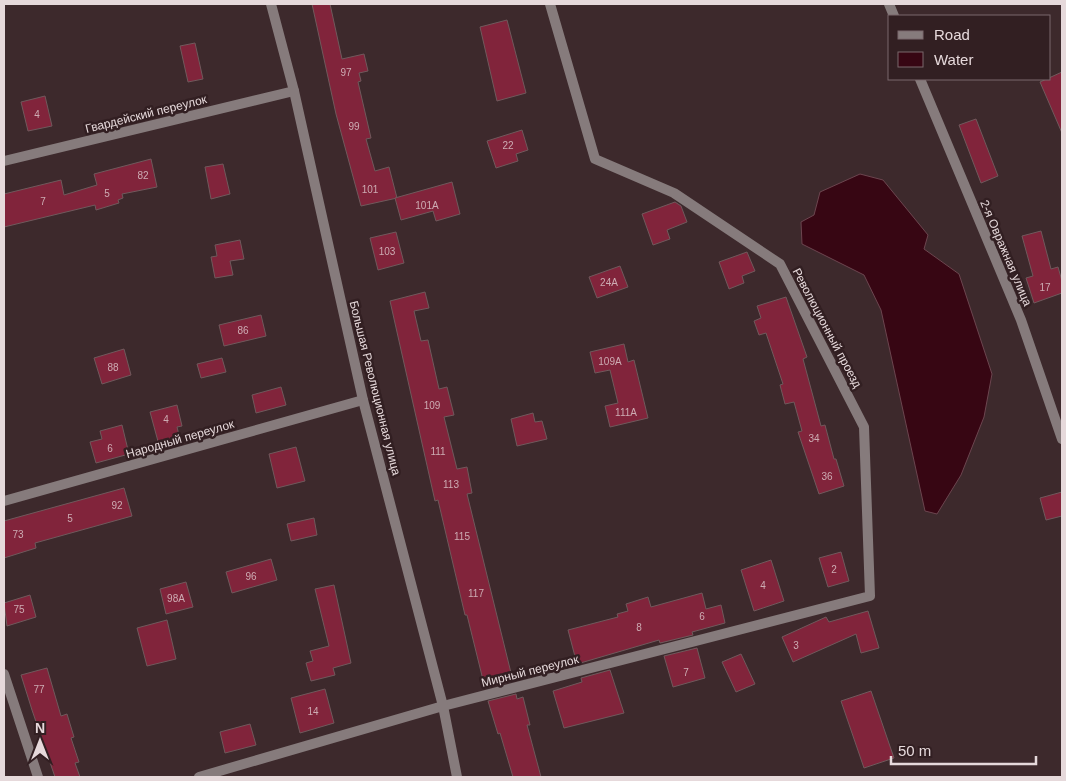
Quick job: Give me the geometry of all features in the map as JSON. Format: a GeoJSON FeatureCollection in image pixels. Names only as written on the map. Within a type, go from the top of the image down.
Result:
{"type":"FeatureCollection","features":[{"type":"Feature","properties":{"kind":"street","name":"Большая Революционная улица"},"geometry":{"type":"LineString","coordinates":[[271,4],[294,91],[363,400],[443,706],[453,770],[457,777]]}},
{"type":"Feature","properties":{"kind":"street","name":"Революционный проезд"},"geometry":{"type":"LineString","coordinates":[[550,4],[595,159],[674,193],[780,264],[864,426],[870,596]]}},
{"type":"Feature","properties":{"kind":"street","name":"2-я Овражная улица"},"geometry":{"type":"LineString","coordinates":[[920,80],[1021,320],[1062,439]]}},
{"type":"Feature","properties":{"kind":"street","name":"Гвардейский переулок"},"geometry":{"type":"LineString","coordinates":[[4,161],[294,91]]}},
{"type":"Feature","properties":{"kind":"street","name":"Народный переулок"},"geometry":{"type":"LineString","coordinates":[[4,501],[363,400]]}},
{"type":"Feature","properties":{"kind":"street","name":"Мирный переулок"},"geometry":{"type":"LineString","coordinates":[[199,777],[443,706],[870,596]]}},
{"type":"Feature","properties":{"kind":"street"},"geometry":{"type":"LineString","coordinates":[[4,674],[38,777]]}},
{"type":"Feature","properties":{"kind":"water"},"geometry":{"type":"Polygon","coordinates":[[[860,174],[883,180],[928,235],[924,249],[959,274],[992,374],[984,417],[961,475],[937,514],[925,511],[881,310],[864,275],[802,244],[801,222],[814,215],[820,192],[860,174]]]}},
{"type":"Feature","properties":{"kind":"building"},"geometry":{"type":"Polygon","coordinates":[[[312,4],[330,4],[342,59],[364,54],[368,71],[359,73],[361,81],[358,82],[371,138],[366,139],[375,171],[389,167],[397,198],[361,206],[336,114],[312,4]]]}},
{"type":"Feature","properties":{"kind":"building"},"geometry":{"type":"Polygon","coordinates":[[[507,20],[526,93],[497,101],[480,27],[507,20]]]}},
{"type":"Feature","properties":{"kind":"building"},"geometry":{"type":"Polygon","coordinates":[[[195,43],[203,79],[188,82],[180,46],[195,43]]]}},
{"type":"Feature","properties":{"kind":"building"},"geometry":{"type":"Polygon","coordinates":[[[1062,72],[1062,133],[1040,82],[1051,80],[1051,77],[1062,72]]]}},
{"type":"Feature","properties":{"kind":"building"},"geometry":{"type":"Polygon","coordinates":[[[45,96],[52,126],[28,131],[21,102],[45,96]]]}},
{"type":"Feature","properties":{"kind":"building"},"geometry":{"type":"Polygon","coordinates":[[[976,119],[998,176],[981,183],[959,125],[976,119]]]}},
{"type":"Feature","properties":{"kind":"building"},"geometry":{"type":"Polygon","coordinates":[[[522,130],[528,150],[516,154],[518,161],[496,168],[487,141],[522,130]]]}},
{"type":"Feature","properties":{"kind":"building"},"geometry":{"type":"Polygon","coordinates":[[[151,159],[157,187],[122,194],[123,198],[118,200],[119,203],[96,210],[95,205],[4,227],[4,194],[61,180],[64,195],[97,185],[94,174],[151,159]]]}},
{"type":"Feature","properties":{"kind":"building"},"geometry":{"type":"Polygon","coordinates":[[[223,164],[230,194],[211,199],[205,167],[223,164]]]}},
{"type":"Feature","properties":{"kind":"building"},"geometry":{"type":"Polygon","coordinates":[[[452,182],[460,214],[436,221],[433,211],[401,220],[395,198],[452,182]]]}},
{"type":"Feature","properties":{"kind":"building"},"geometry":{"type":"Polygon","coordinates":[[[675,202],[681,206],[687,222],[667,230],[670,239],[653,245],[642,214],[675,202]]]}},
{"type":"Feature","properties":{"kind":"building"},"geometry":{"type":"Polygon","coordinates":[[[1041,231],[1051,269],[1058,267],[1062,281],[1062,293],[1034,303],[1026,278],[1033,276],[1022,236],[1041,231]]]}},
{"type":"Feature","properties":{"kind":"building"},"geometry":{"type":"Polygon","coordinates":[[[396,232],[404,263],[378,270],[370,238],[396,232]]]}},
{"type":"Feature","properties":{"kind":"building"},"geometry":{"type":"Polygon","coordinates":[[[240,240],[244,259],[230,261],[233,275],[215,278],[211,257],[217,256],[215,245],[240,240]]]}},
{"type":"Feature","properties":{"kind":"building"},"geometry":{"type":"Polygon","coordinates":[[[747,252],[755,271],[742,276],[744,283],[729,289],[719,262],[747,252]]]}},
{"type":"Feature","properties":{"kind":"building"},"geometry":{"type":"Polygon","coordinates":[[[620,266],[628,287],[597,298],[589,277],[620,266]]]}},
{"type":"Feature","properties":{"kind":"building"},"geometry":{"type":"Polygon","coordinates":[[[425,292],[429,308],[414,311],[421,341],[428,340],[439,389],[447,387],[454,415],[444,417],[457,469],[467,467],[472,493],[467,494],[513,681],[485,688],[467,615],[465,615],[438,500],[435,501],[390,301],[425,292]]]}},
{"type":"Feature","properties":{"kind":"building"},"geometry":{"type":"Polygon","coordinates":[[[786,297],[807,357],[803,359],[821,426],[825,425],[834,459],[836,459],[844,486],[819,494],[798,432],[802,431],[794,402],[785,404],[780,385],[783,384],[766,333],[759,335],[754,321],[761,318],[757,306],[786,297]]]}},
{"type":"Feature","properties":{"kind":"building"},"geometry":{"type":"Polygon","coordinates":[[[261,315],[266,336],[224,346],[219,325],[261,315]]]}},
{"type":"Feature","properties":{"kind":"building"},"geometry":{"type":"Polygon","coordinates":[[[624,344],[628,362],[634,360],[648,418],[610,427],[605,406],[618,403],[610,370],[595,373],[590,352],[624,344]]]}},
{"type":"Feature","properties":{"kind":"building"},"geometry":{"type":"Polygon","coordinates":[[[124,349],[131,375],[102,384],[94,358],[124,349]]]}},
{"type":"Feature","properties":{"kind":"building"},"geometry":{"type":"Polygon","coordinates":[[[222,358],[226,372],[201,378],[197,364],[222,358]]]}},
{"type":"Feature","properties":{"kind":"building"},"geometry":{"type":"Polygon","coordinates":[[[281,387],[286,405],[256,413],[252,395],[281,387]]]}},
{"type":"Feature","properties":{"kind":"building"},"geometry":{"type":"Polygon","coordinates":[[[177,405],[182,426],[177,427],[180,439],[159,445],[150,412],[177,405]]]}},
{"type":"Feature","properties":{"kind":"building"},"geometry":{"type":"Polygon","coordinates":[[[533,413],[535,422],[542,421],[547,439],[517,446],[511,419],[533,413]]]}},
{"type":"Feature","properties":{"kind":"building"},"geometry":{"type":"Polygon","coordinates":[[[122,425],[129,454],[96,463],[90,442],[102,439],[100,431],[122,425]]]}},
{"type":"Feature","properties":{"kind":"building"},"geometry":{"type":"Polygon","coordinates":[[[296,447],[305,481],[277,488],[269,454],[296,447]]]}},
{"type":"Feature","properties":{"kind":"building"},"geometry":{"type":"Polygon","coordinates":[[[124,488],[132,516],[35,543],[36,548],[4,558],[4,521],[124,488]]]}},
{"type":"Feature","properties":{"kind":"building"},"geometry":{"type":"Polygon","coordinates":[[[1062,492],[1062,516],[1046,520],[1040,498],[1062,492]]]}},
{"type":"Feature","properties":{"kind":"building"},"geometry":{"type":"Polygon","coordinates":[[[314,518],[317,535],[291,541],[287,524],[314,518]]]}},
{"type":"Feature","properties":{"kind":"building"},"geometry":{"type":"Polygon","coordinates":[[[841,552],[849,581],[828,587],[819,558],[841,552]]]}},
{"type":"Feature","properties":{"kind":"building"},"geometry":{"type":"Polygon","coordinates":[[[271,559],[277,580],[232,593],[226,572],[271,559]]]}},
{"type":"Feature","properties":{"kind":"building"},"geometry":{"type":"Polygon","coordinates":[[[771,560],[784,601],[754,611],[741,570],[771,560]]]}},
{"type":"Feature","properties":{"kind":"building"},"geometry":{"type":"Polygon","coordinates":[[[186,582],[193,607],[166,614],[160,589],[186,582]]]}},
{"type":"Feature","properties":{"kind":"building"},"geometry":{"type":"Polygon","coordinates":[[[334,585],[351,663],[333,668],[335,675],[311,681],[306,663],[313,661],[310,651],[329,646],[315,589],[334,585]]]}},
{"type":"Feature","properties":{"kind":"building"},"geometry":{"type":"Polygon","coordinates":[[[702,593],[706,609],[721,605],[725,623],[692,632],[693,635],[660,643],[659,640],[577,664],[568,630],[618,617],[617,614],[628,611],[626,604],[648,597],[651,607],[702,593]]]}},
{"type":"Feature","properties":{"kind":"building"},"geometry":{"type":"Polygon","coordinates":[[[30,595],[36,617],[7,626],[4,603],[30,595]]]}},
{"type":"Feature","properties":{"kind":"building"},"geometry":{"type":"Polygon","coordinates":[[[868,611],[879,648],[861,653],[856,634],[793,662],[782,637],[826,617],[829,622],[868,611]]]}},
{"type":"Feature","properties":{"kind":"building"},"geometry":{"type":"Polygon","coordinates":[[[167,620],[176,659],[147,666],[137,628],[167,620]]]}},
{"type":"Feature","properties":{"kind":"building"},"geometry":{"type":"Polygon","coordinates":[[[697,648],[705,678],[673,687],[664,656],[697,648]]]}},
{"type":"Feature","properties":{"kind":"building"},"geometry":{"type":"Polygon","coordinates":[[[741,654],[755,684],[736,692],[722,662],[741,654]]]}},
{"type":"Feature","properties":{"kind":"building"},"geometry":{"type":"Polygon","coordinates":[[[47,668],[61,716],[67,714],[74,737],[71,738],[79,762],[75,763],[80,777],[55,777],[21,675],[47,668]]]}},
{"type":"Feature","properties":{"kind":"building"},"geometry":{"type":"Polygon","coordinates":[[[610,670],[624,713],[564,728],[553,691],[582,682],[581,678],[610,670]]]}},
{"type":"Feature","properties":{"kind":"building"},"geometry":{"type":"Polygon","coordinates":[[[325,689],[334,723],[300,733],[291,698],[325,689]]]}},
{"type":"Feature","properties":{"kind":"building"},"geometry":{"type":"Polygon","coordinates":[[[871,691],[894,758],[864,768],[841,701],[871,691]]]}},
{"type":"Feature","properties":{"kind":"building"},"geometry":{"type":"Polygon","coordinates":[[[516,694],[517,699],[523,697],[530,725],[527,725],[541,777],[513,777],[488,701],[516,694]]]}},
{"type":"Feature","properties":{"kind":"building"},"geometry":{"type":"Polygon","coordinates":[[[250,724],[256,745],[225,753],[220,732],[250,724]]]}}]}
